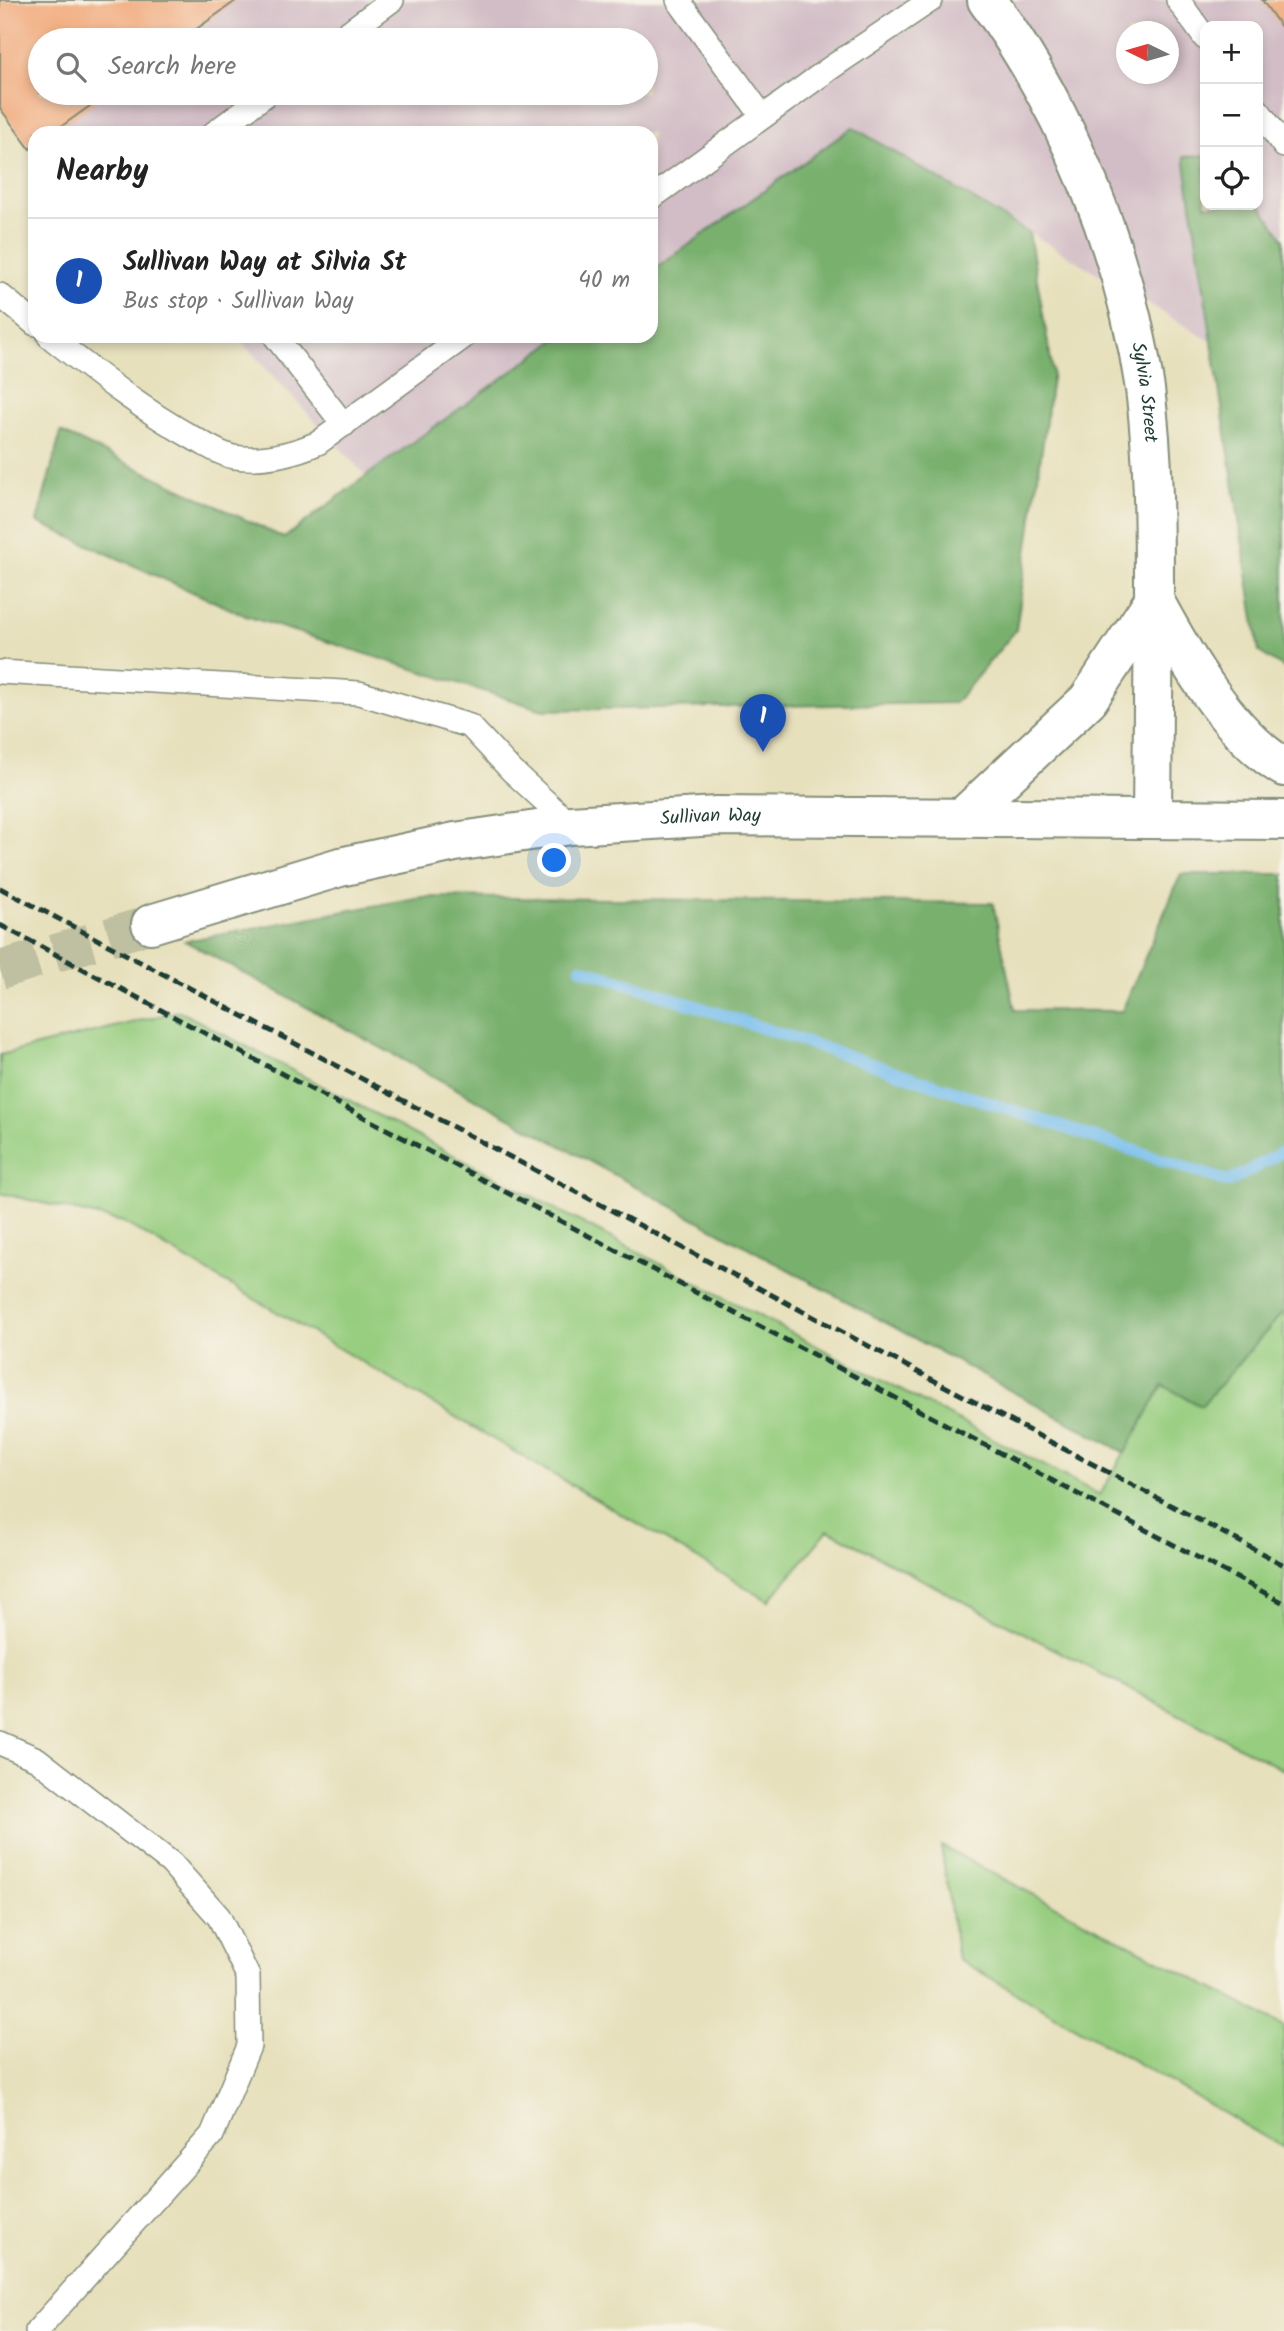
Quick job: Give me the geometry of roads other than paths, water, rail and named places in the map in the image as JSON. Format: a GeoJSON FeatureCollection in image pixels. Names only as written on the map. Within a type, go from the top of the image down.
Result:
{"type":"FeatureCollection","features":[{"type":"Feature","properties":{"kind":"main road","name":"Sylvia Street"},"geometry":{"type":"LineString","coordinates":[[987,0],[1010,32],[1059,117],[1097,205],[1125,295],[1144,388],[1154,483],[1152,818]]}},
{"type":"Feature","properties":{"kind":"main road"},"geometry":{"type":"LineString","coordinates":[[963,817],[1088,700],[1154,600],[1183,653],[1217,701],[1268,758],[1284,767]]}},
{"type":"Feature","properties":{"kind":"main road","name":"Sullivan Way"},"geometry":{"type":"LineString","coordinates":[[151,924],[341,867],[455,842],[570,825],[717,816],[1284,820]]}},
{"type":"Feature","properties":{"kind":"lane"},"geometry":{"type":"LineString","coordinates":[[354,28],[392,0]]}},
{"type":"Feature","properties":{"kind":"lane"},"geometry":{"type":"LineString","coordinates":[[678,0],[763,117]]}},
{"type":"Feature","properties":{"kind":"lane"},"geometry":{"type":"LineString","coordinates":[[658,193],[932,0]]}},
{"type":"Feature","properties":{"kind":"lane"},"geometry":{"type":"LineString","coordinates":[[1178,0],[1200,31]]}},
{"type":"Feature","properties":{"kind":"lane"},"geometry":{"type":"LineString","coordinates":[[223,126],[252,105]]}},
{"type":"Feature","properties":{"kind":"lane"},"geometry":{"type":"LineString","coordinates":[[1263,117],[1284,146]]}},
{"type":"Feature","properties":{"kind":"lane"},"geometry":{"type":"LineString","coordinates":[[0,295],[28,318]]}},
{"type":"Feature","properties":{"kind":"lane"},"geometry":{"type":"LineString","coordinates":[[58,343],[124,396],[185,433],[231,457],[255,459],[295,453],[318,443],[455,343]]}},
{"type":"Feature","properties":{"kind":"lane"},"geometry":{"type":"LineString","coordinates":[[280,343],[344,425]]}},
{"type":"Feature","properties":{"kind":"lane"},"geometry":{"type":"LineString","coordinates":[[0,672],[359,693],[470,726],[511,770],[570,825]]}},
{"type":"Feature","properties":{"kind":"lane"},"geometry":{"type":"LineString","coordinates":[[0,1743],[37,1759],[171,1863],[219,1917],[248,1976],[249,2046],[212,2135],[37,2331]]}},
{"type":"Feature","properties":{"kind":"waterway"},"geometry":{"type":"LineString","coordinates":[[581,968],[1229,1182],[1284,1151]]}},
{"type":"Feature","properties":{"kind":"tunnel"},"geometry":{"type":"LineString","coordinates":[[0,970],[151,924]]}},
{"type":"Feature","properties":{"kind":"railway"},"geometry":{"type":"LineString","coordinates":[[0,888],[1284,1565]]}},
{"type":"Feature","properties":{"kind":"railway"},"geometry":{"type":"LineString","coordinates":[[0,925],[1284,1603]]}},
{"type":"Feature","properties":{"kind":"place","name":"Sullivan Way at Silvia St"},"geometry":{"type":"Point","coordinates":[763,752]}}]}
